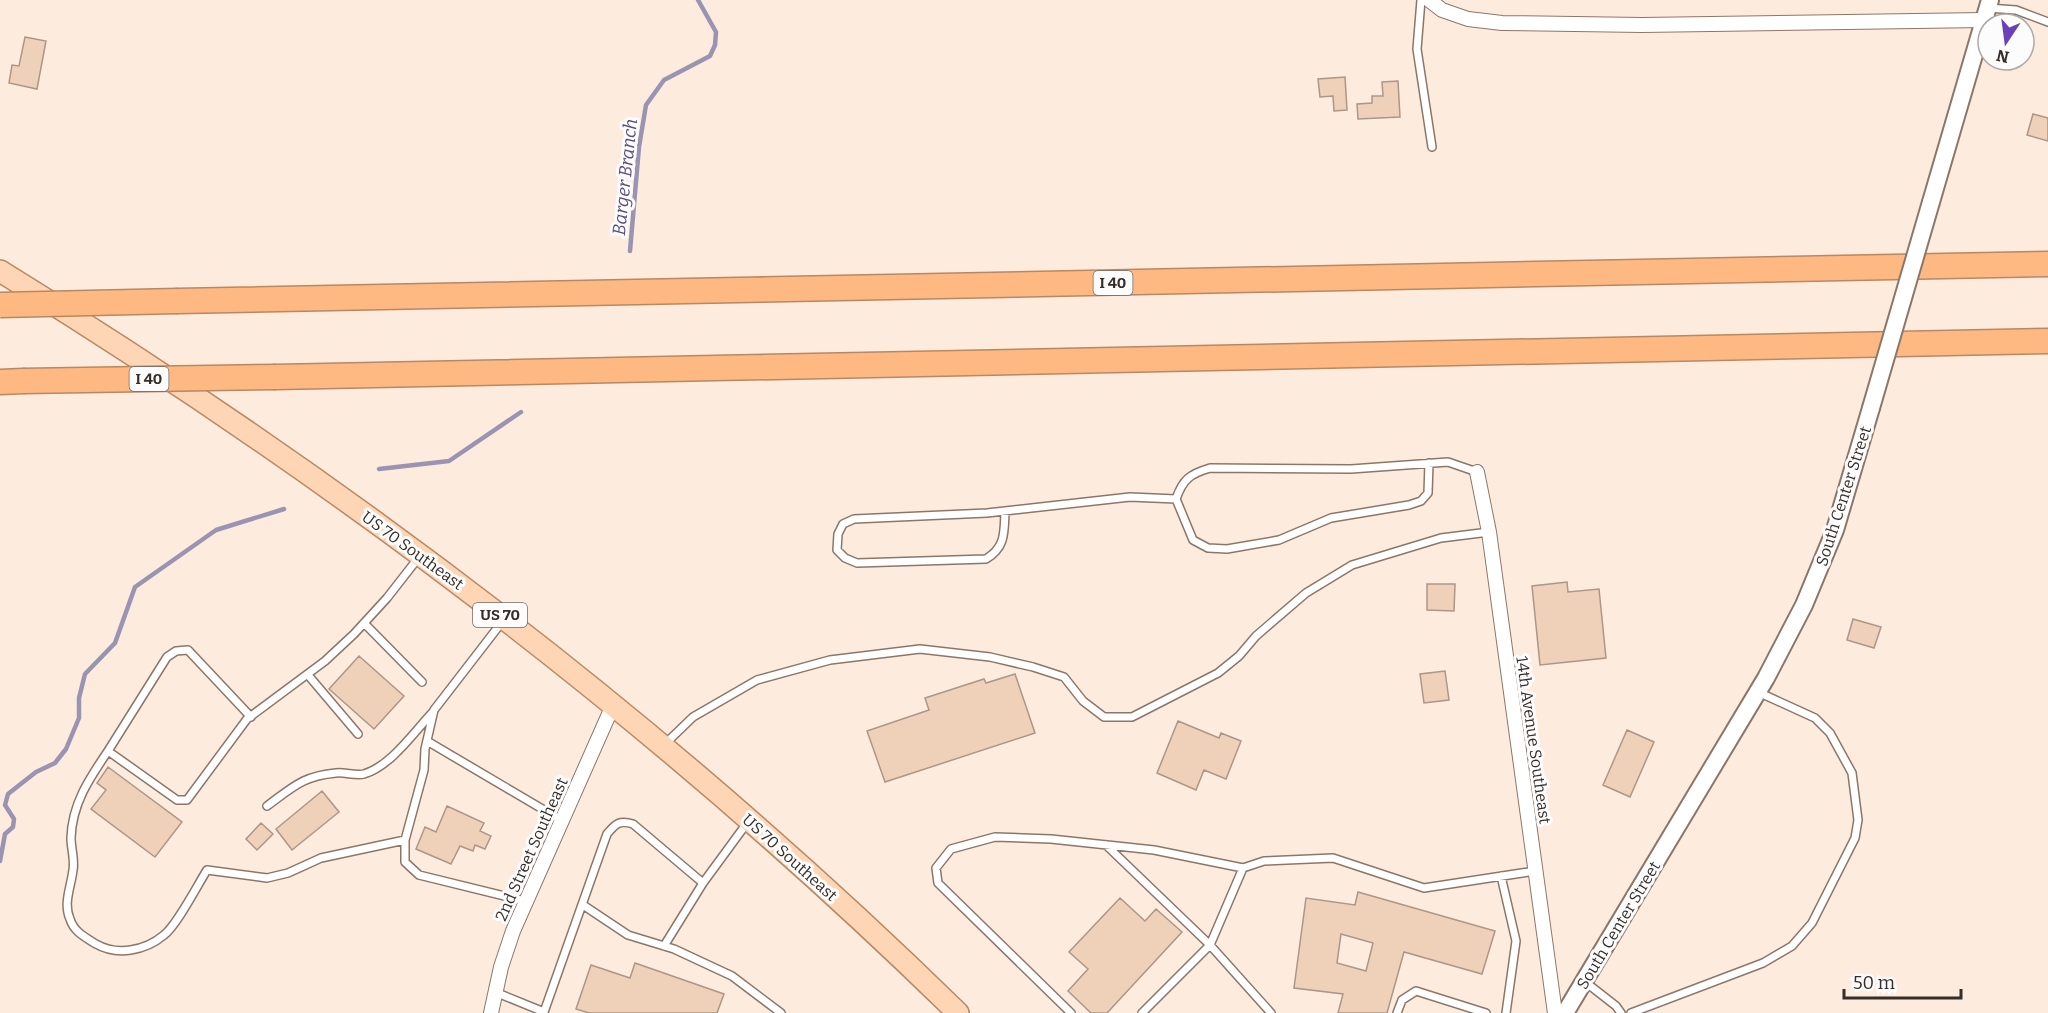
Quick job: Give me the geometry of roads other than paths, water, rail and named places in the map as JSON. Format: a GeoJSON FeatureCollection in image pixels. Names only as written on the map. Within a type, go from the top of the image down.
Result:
{"type":"FeatureCollection","features":[{"type":"Feature","properties":{"kind":"highway","name":"I 40"},"geometry":{"type":"LineString","coordinates":[[0,305],[2048,264]]}},
{"type":"Feature","properties":{"kind":"highway","name":"I 40"},"geometry":{"type":"LineString","coordinates":[[11,381],[2048,341]]}},
{"type":"Feature","properties":{"kind":"main road","name":"US 70 Southeast"},"geometry":{"type":"LineString","coordinates":[[0,271],[113,341],[224,415],[505,618],[614,703],[750,820],[887,944],[958,1013]]}},
{"type":"Feature","properties":{"kind":"street"},"geometry":{"type":"LineString","coordinates":[[1429,0],[1442,10],[1468,19],[1514,23],[1642,25],[1987,9]]}},
{"type":"Feature","properties":{"kind":"street","name":"South Center Street"},"geometry":{"type":"LineString","coordinates":[[1565,1013],[1758,692],[1822,564],[1835,530],[1987,9]]}},
{"type":"Feature","properties":{"kind":"street","name":"14th Avenue Southeast"},"geometry":{"type":"LineString","coordinates":[[1477,472],[1489,532],[1555,1013]]}},
{"type":"Feature","properties":{"kind":"street","name":"2nd Street Southeast"},"geometry":{"type":"LineString","coordinates":[[491,1013],[501,967],[525,901],[614,703]]}},
{"type":"Feature","properties":{"kind":"lane"},"geometry":{"type":"LineString","coordinates":[[1421,0],[1417,49],[1432,147]]}},
{"type":"Feature","properties":{"kind":"lane"},"geometry":{"type":"LineString","coordinates":[[1987,9],[2016,10],[2048,22]]}},
{"type":"Feature","properties":{"kind":"lane"},"geometry":{"type":"LineString","coordinates":[[1429,463],[1428,493],[1420,501],[1409,505],[1331,518],[1279,540],[1227,549],[1208,548],[1193,540],[1176,499],[1181,485],[1189,475],[1210,468],[1350,469],[1429,463],[1448,462],[1477,472]]}},
{"type":"Feature","properties":{"kind":"lane"},"geometry":{"type":"LineString","coordinates":[[1005,511],[1004,540],[998,552],[986,559],[856,563],[844,558],[837,550],[838,534],[843,524],[854,519],[1005,511],[1109,498],[1176,499]]}},
{"type":"Feature","properties":{"kind":"lane"},"geometry":{"type":"LineString","coordinates":[[663,746],[693,717],[757,680],[830,660],[920,649],[990,657],[1033,667],[1064,677],[1083,701],[1104,717],[1132,717],[1218,673],[1239,656],[1256,636],[1306,593],[1352,565],[1442,538],[1489,532]]}},
{"type":"Feature","properties":{"kind":"lane"},"geometry":{"type":"LineString","coordinates":[[108,751],[177,800],[184,801],[234,734],[250,717],[308,675],[364,623],[420,555]]}},
{"type":"Feature","properties":{"kind":"lane"},"geometry":{"type":"LineString","coordinates":[[267,806],[307,777],[343,772],[362,775],[388,759],[434,710],[505,618]]}},
{"type":"Feature","properties":{"kind":"lane"},"geometry":{"type":"LineString","coordinates":[[364,623],[422,682]]}},
{"type":"Feature","properties":{"kind":"lane"},"geometry":{"type":"LineString","coordinates":[[250,717],[188,650],[176,651],[167,657],[84,786],[74,811],[71,840],[74,868],[67,907],[73,927],[102,947],[123,951],[136,949],[166,935],[207,870],[267,878],[337,854],[405,840]]}},
{"type":"Feature","properties":{"kind":"lane"},"geometry":{"type":"LineString","coordinates":[[308,675],[358,734]]}},
{"type":"Feature","properties":{"kind":"lane"},"geometry":{"type":"LineString","coordinates":[[1631,1013],[1763,963],[1792,946],[1812,923],[1855,838],[1858,820],[1852,773],[1830,734],[1815,718],[1758,692]]}},
{"type":"Feature","properties":{"kind":"lane"},"geometry":{"type":"LineString","coordinates":[[434,710],[427,741],[424,770],[405,840],[405,862],[418,875],[525,901]]}},
{"type":"Feature","properties":{"kind":"lane"},"geometry":{"type":"LineString","coordinates":[[427,741],[561,820]]}},
{"type":"Feature","properties":{"kind":"lane"},"geometry":{"type":"LineString","coordinates":[[664,946],[703,883],[750,820]]}},
{"type":"Feature","properties":{"kind":"lane"},"geometry":{"type":"LineString","coordinates":[[495,992],[544,1012],[607,834],[615,824],[624,821],[633,824],[703,883]]}},
{"type":"Feature","properties":{"kind":"lane"},"geometry":{"type":"LineString","coordinates":[[1071,1013],[938,883],[936,868],[951,849],[995,837],[1051,839],[1154,850],[1244,868],[1264,861],[1334,858],[1424,888],[1535,871]]}},
{"type":"Feature","properties":{"kind":"lane"},"geometry":{"type":"LineString","coordinates":[[1106,845],[1210,945],[1271,1013]]}},
{"type":"Feature","properties":{"kind":"lane"},"geometry":{"type":"LineString","coordinates":[[1142,1013],[1210,945],[1244,868]]}},
{"type":"Feature","properties":{"kind":"lane"},"geometry":{"type":"LineString","coordinates":[[1501,876],[1516,941],[1506,1013]]}},
{"type":"Feature","properties":{"kind":"lane"},"geometry":{"type":"LineString","coordinates":[[583,905],[628,935],[664,946],[732,976],[781,1013]]}},
{"type":"Feature","properties":{"kind":"lane"},"geometry":{"type":"LineString","coordinates":[[1584,981],[1616,1006],[1621,1013]]}},
{"type":"Feature","properties":{"kind":"lane"},"geometry":{"type":"LineString","coordinates":[[1397,1013],[1402,1000],[1416,991],[1486,1013]]}},
{"type":"Feature","properties":{"kind":"waterway","name":"Barger Branch"},"geometry":{"type":"LineString","coordinates":[[630,251],[639,147],[646,105],[664,80],[710,56],[715,45],[716,32],[698,0]]}},
{"type":"Feature","properties":{"kind":"waterway","name":"Barger Branch"},"geometry":{"type":"LineString","coordinates":[[379,469],[449,461],[521,412]]}},
{"type":"Feature","properties":{"kind":"waterway","name":"Barger Branch"},"geometry":{"type":"LineString","coordinates":[[0,861],[5,834],[13,827],[14,819],[5,805],[8,794],[36,772],[55,763],[66,749],[79,718],[79,698],[85,674],[115,643],[135,587],[216,530],[284,509]]}}]}
